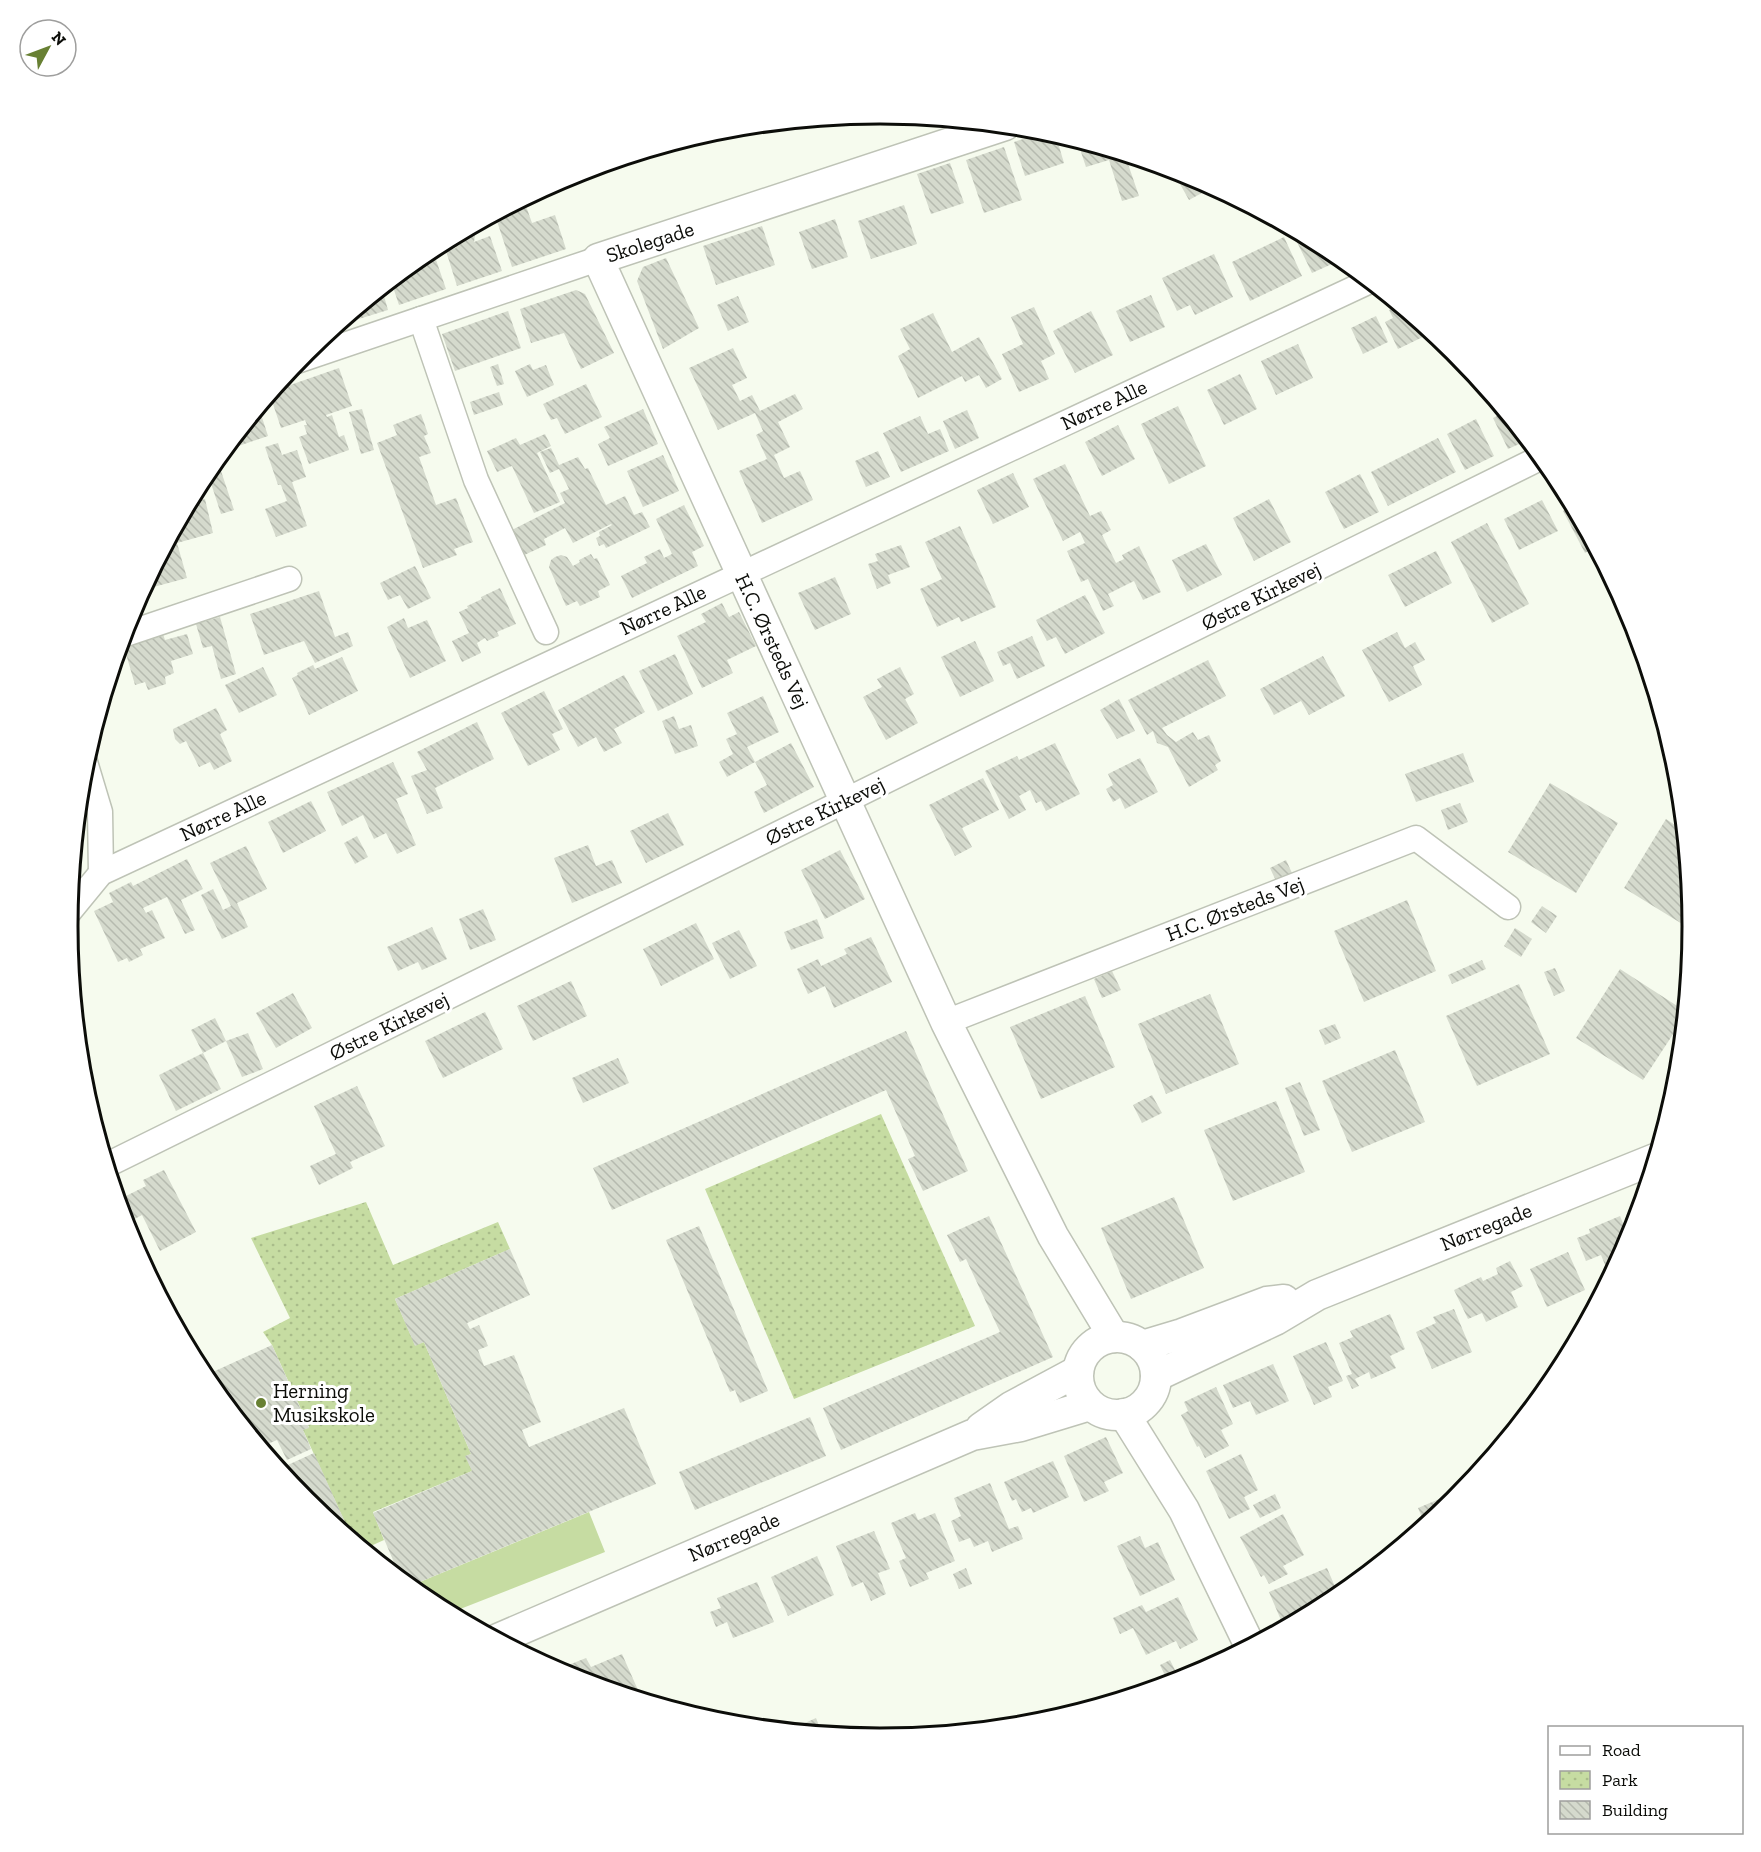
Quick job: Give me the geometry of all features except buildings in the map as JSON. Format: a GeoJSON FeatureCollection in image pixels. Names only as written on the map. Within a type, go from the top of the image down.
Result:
{"type":"FeatureCollection","features":[{"type":"Feature","properties":{"kind":"street","name":"Skolegade"},"geometry":{"type":"LineString","coordinates":[[319,354],[988,131]]}},
{"type":"Feature","properties":{"kind":"street","name":"H.C. Ørsteds Vej"},"geometry":{"type":"LineString","coordinates":[[598,259],[946,1022],[1053,1236],[1094,1351]]}},
{"type":"Feature","properties":{"kind":"street","name":"Nørre Alle"},"geometry":{"type":"LineString","coordinates":[[79,900],[101,873],[1363,284]]}},
{"type":"Feature","properties":{"kind":"street"},"geometry":{"type":"LineString","coordinates":[[421,319],[476,480],[546,632]]}},
{"type":"Feature","properties":{"kind":"street","name":"Østre Kirkevej"},"geometry":{"type":"LineString","coordinates":[[114,1162],[1534,461]]}},
{"type":"Feature","properties":{"kind":"street"},"geometry":{"type":"LineString","coordinates":[[135,631],[290,579]]}},
{"type":"Feature","properties":{"kind":"street"},"geometry":{"type":"LineString","coordinates":[[91,782],[100,812],[101,873]]}},
{"type":"Feature","properties":{"kind":"street","name":"H.C. Ørsteds Vej"},"geometry":{"type":"LineString","coordinates":[[946,1022],[1416,838],[1508,907]]}},
{"type":"Feature","properties":{"kind":"street","name":"Nørregade"},"geometry":{"type":"LineString","coordinates":[[1142,1397],[1317,1295],[1647,1162]]}},
{"type":"Feature","properties":{"kind":"street","name":"Nørregade"},"geometry":{"type":"LineString","coordinates":[[1142,1346],[1182,1334],[1267,1302],[1317,1295]]}},
{"type":"Feature","properties":{"kind":"street"},"geometry":{"type":"LineString","coordinates":[[1124,1337],[1142,1346],[1150,1355],[1154,1365],[1142,1397],[1112,1415],[1100,1412],[1090,1405],[1080,1389],[1094,1351],[1124,1337]]}},
{"type":"Feature","properties":{"kind":"street","name":"Nørregade"},"geometry":{"type":"LineString","coordinates":[[506,1635],[972,1435],[1094,1351]]}},
{"type":"Feature","properties":{"kind":"street"},"geometry":{"type":"LineString","coordinates":[[1142,1397],[1184,1510],[1247,1640]]}},
{"type":"Feature","properties":{"kind":"street","name":"Nørregade"},"geometry":{"type":"LineString","coordinates":[[972,1435],[1021,1426],[1090,1405]]}},
{"type":"Feature","properties":{"kind":"green space"},"geometry":{"type":"Polygon","coordinates":[[[881,1114],[975,1326],[794,1399],[705,1189],[881,1114]]]}},
{"type":"Feature","properties":{"kind":"green space"},"geometry":{"type":"Polygon","coordinates":[[[366,1202],[393,1265],[498,1222],[510,1249],[395,1299],[415,1345],[424,1342],[471,1454],[466,1456],[472,1471],[373,1512],[384,1540],[371,1546],[346,1524],[303,1430],[309,1427],[272,1345],[263,1332],[290,1318],[251,1238],[366,1202]]]}},
{"type":"Feature","properties":{"kind":"green space"},"geometry":{"type":"Polygon","coordinates":[[[589,1512],[605,1552],[460,1609],[419,1582],[589,1512]]]}},
{"type":"Feature","properties":{"kind":"place","name":"Herning Musikskole"},"geometry":{"type":"Point","coordinates":[261,1403]}}]}
